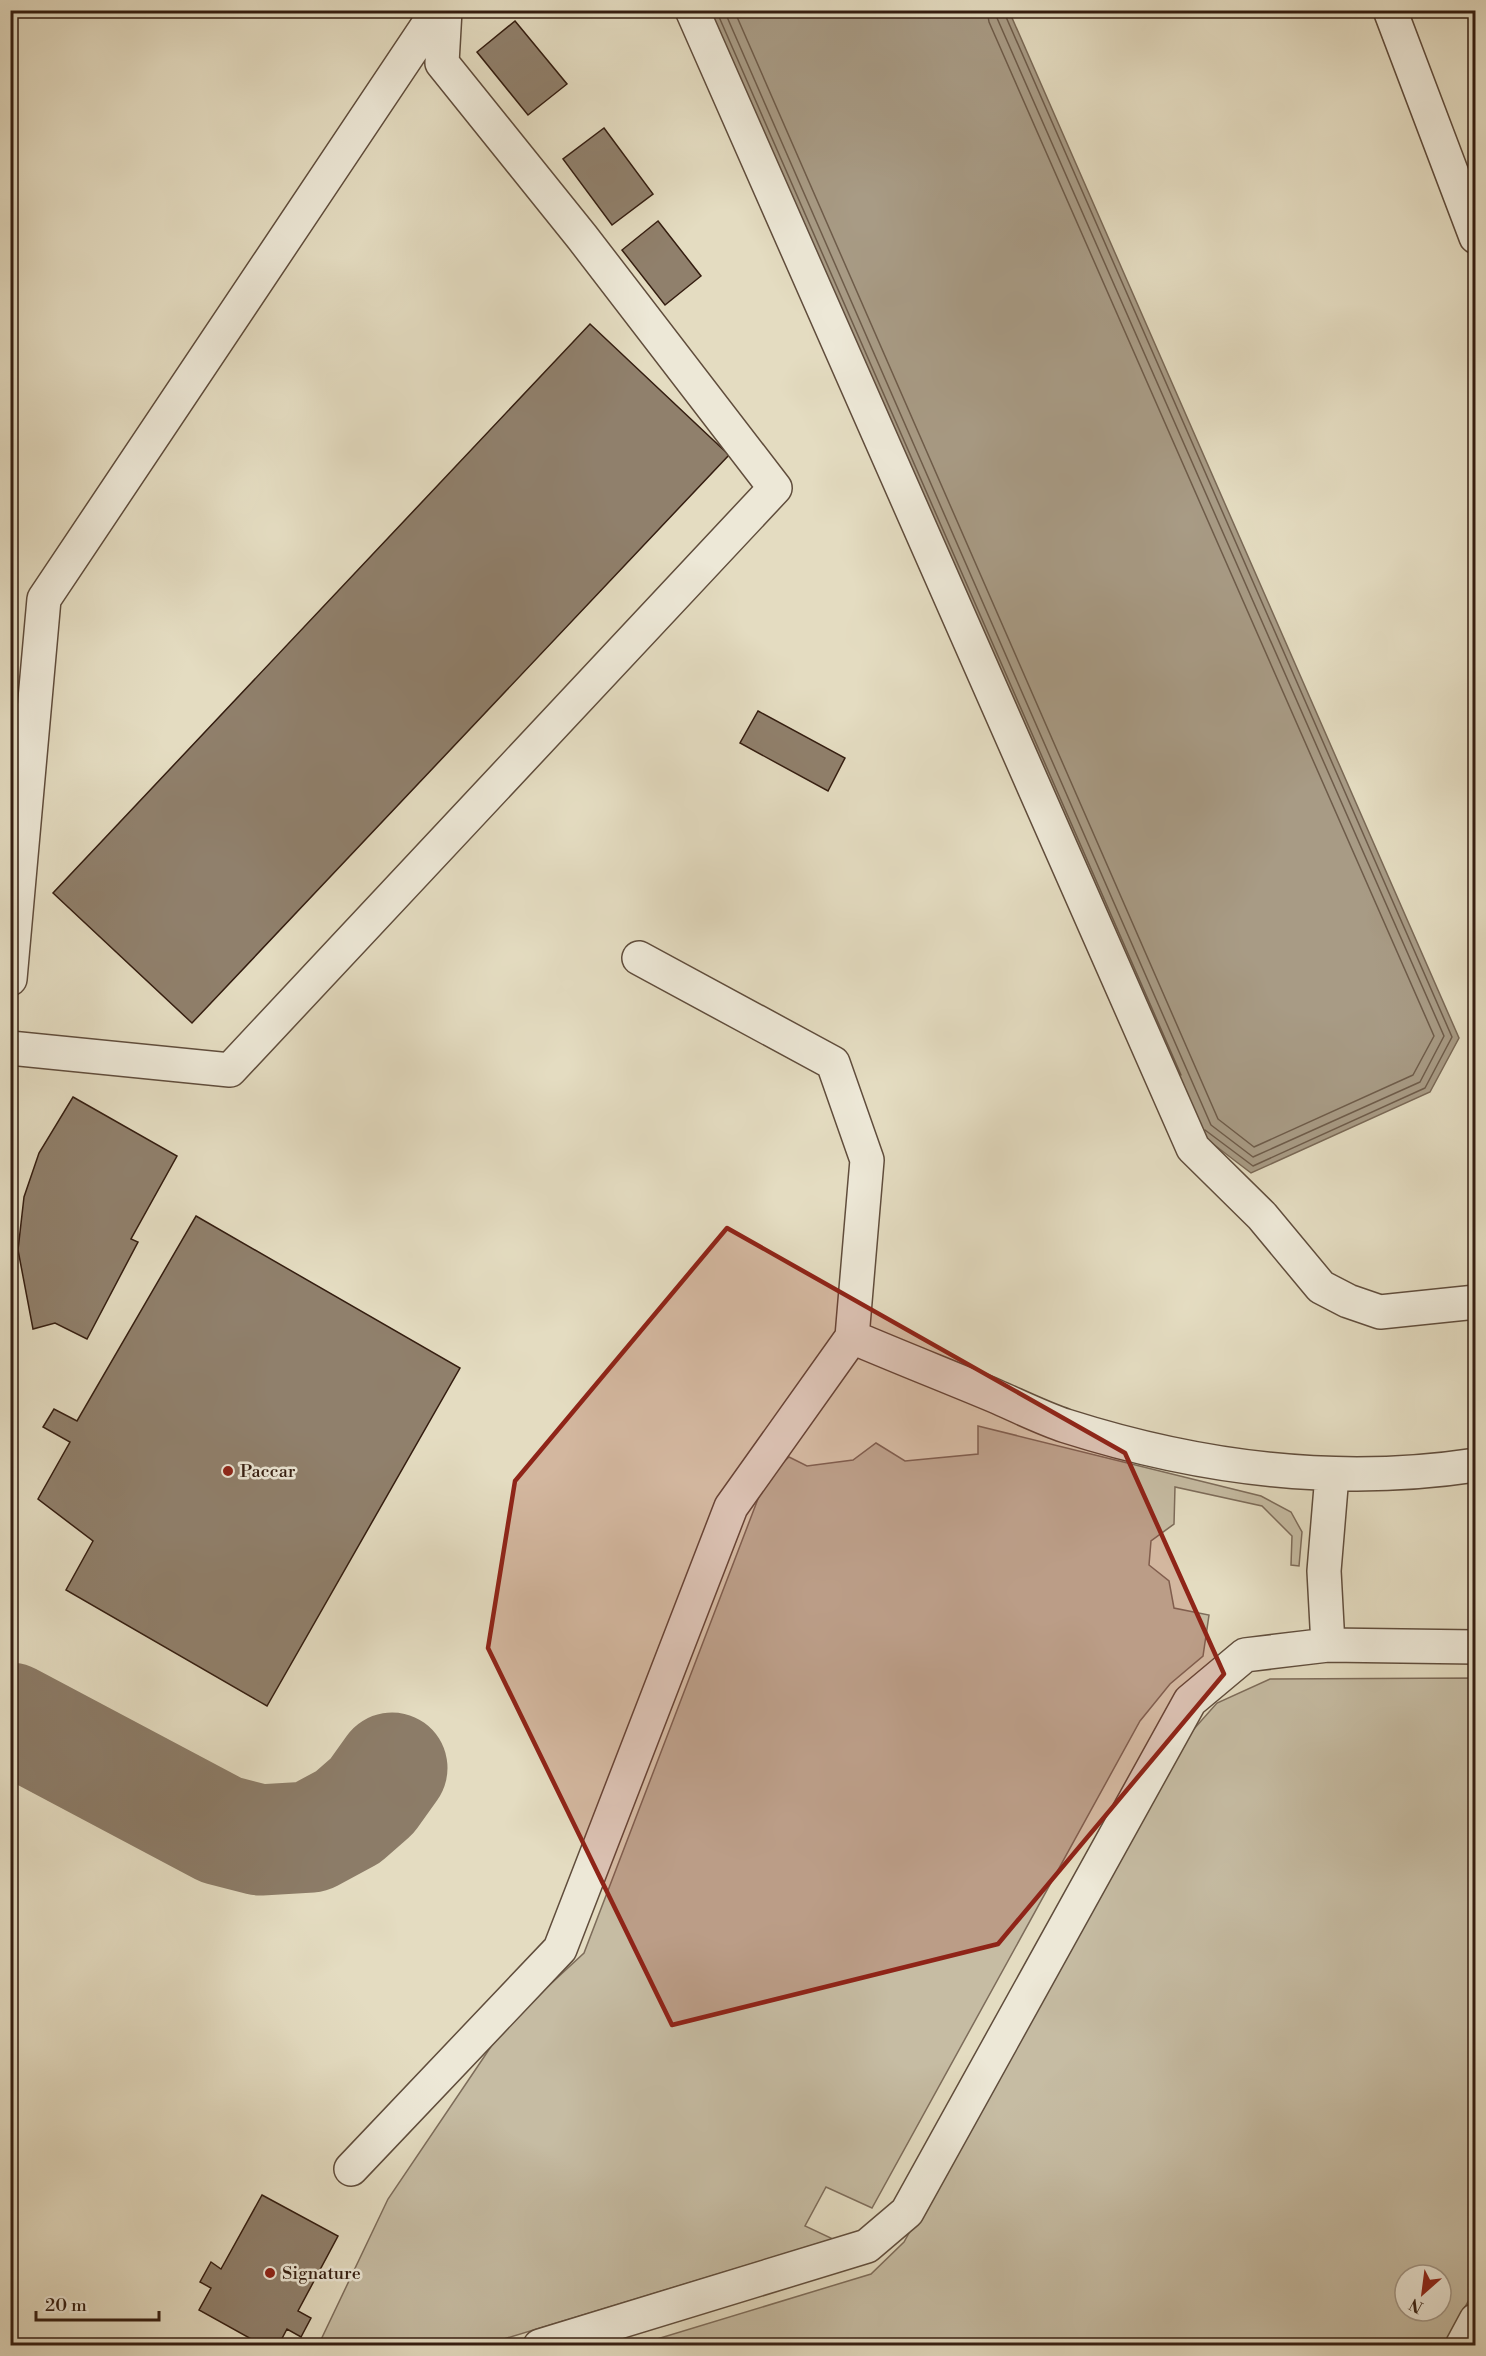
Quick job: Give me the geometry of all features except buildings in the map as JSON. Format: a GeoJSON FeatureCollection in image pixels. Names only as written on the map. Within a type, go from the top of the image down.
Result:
{"type":"FeatureCollection","features":[{"type":"Feature","properties":{"kind":"lane"},"geometry":{"type":"LineString","coordinates":[[10,979],[44,599],[438,10]]}},
{"type":"Feature","properties":{"kind":"lane"},"geometry":{"type":"LineString","coordinates":[[10,1048],[230,1070],[774,488],[582,237],[442,63],[445,10]]}},
{"type":"Feature","properties":{"kind":"lane"},"geometry":{"type":"LineString","coordinates":[[692,10],[1193,1148],[1262,1216],[1321,1287],[1348,1301],[1380,1312],[1476,1302]]}},
{"type":"Feature","properties":{"kind":"lane"},"geometry":{"type":"LineString","coordinates":[[1390,10],[1470,203],[1476,237]]}},
{"type":"Feature","properties":{"kind":"lane"},"geometry":{"type":"LineString","coordinates":[[351,2169],[560,1949],[731,1507],[852,1337],[867,1160],[833,1063],[639,958]]}},
{"type":"Feature","properties":{"kind":"lane"},"geometry":{"type":"LineString","coordinates":[[852,1337],[1065,1425],[1183,1457],[1237,1466],[1332,1475],[1446,1470],[1476,1465]]}},
{"type":"Feature","properties":{"kind":"lane"},"geometry":{"type":"LineString","coordinates":[[1328,1645],[1324,1571],[1332,1475]]}},
{"type":"Feature","properties":{"kind":"lane"},"geometry":{"type":"LineString","coordinates":[[540,2346],[867,2246],[907,2212],[1190,1701],[1245,1655],[1328,1645],[1476,1647]]}},
{"type":"Feature","properties":{"kind":"lane"},"geometry":{"type":"LineString","coordinates":[[1462,2346],[1476,2320]]}},
{"type":"Feature","properties":{"kind":"highlighted area"},"geometry":{"type":"Polygon","coordinates":[[[727,1228],[1125,1453],[1224,1674],[998,1944],[672,2025],[488,1648],[515,1481],[727,1228]]]}},
{"type":"Feature","properties":{"kind":"shaded area"},"geometry":{"type":"Polygon","coordinates":[[[978,1426],[1261,1496],[1291,1512],[1302,1532],[1299,1566],[1291,1565],[1292,1536],[1262,1506],[1175,1487],[1174,1524],[1151,1541],[1149,1565],[1169,1581],[1174,1608],[1209,1615],[1203,1656],[1170,1684],[1140,1721],[872,2208],[826,2187],[805,2226],[833,2239],[484,2345],[318,2346],[388,2199],[504,2027],[584,1953],[766,1478],[789,1457],[807,1466],[853,1460],[876,1443],[905,1461],[978,1454],[978,1426]]]}},
{"type":"Feature","properties":{"kind":"shaded area"},"geometry":{"type":"Polygon","coordinates":[[[1475,1678],[1476,2287],[1444,2345],[634,2346],[871,2274],[904,2242],[1177,1748],[1217,1703],[1270,1679],[1475,1678]]]}},
{"type":"Feature","properties":{"kind":"water"},"geometry":{"type":"Polygon","coordinates":[[[709,11],[1009,11],[1459,1038],[1430,1092],[1251,1173],[1200,1134],[709,11]]]}},
{"type":"Feature","properties":{"kind":"taxiway"},"geometry":{"type":"LineString","coordinates":[[10,1718],[221,1830],[260,1840],[311,1837],[348,1817],[372,1796],[392,1768]]}},
{"type":"Feature","properties":{"kind":"place","name":"Paccar"},"geometry":{"type":"Point","coordinates":[228,1471]}},
{"type":"Feature","properties":{"kind":"place","name":"Signature"},"geometry":{"type":"Point","coordinates":[270,2273]}}]}
